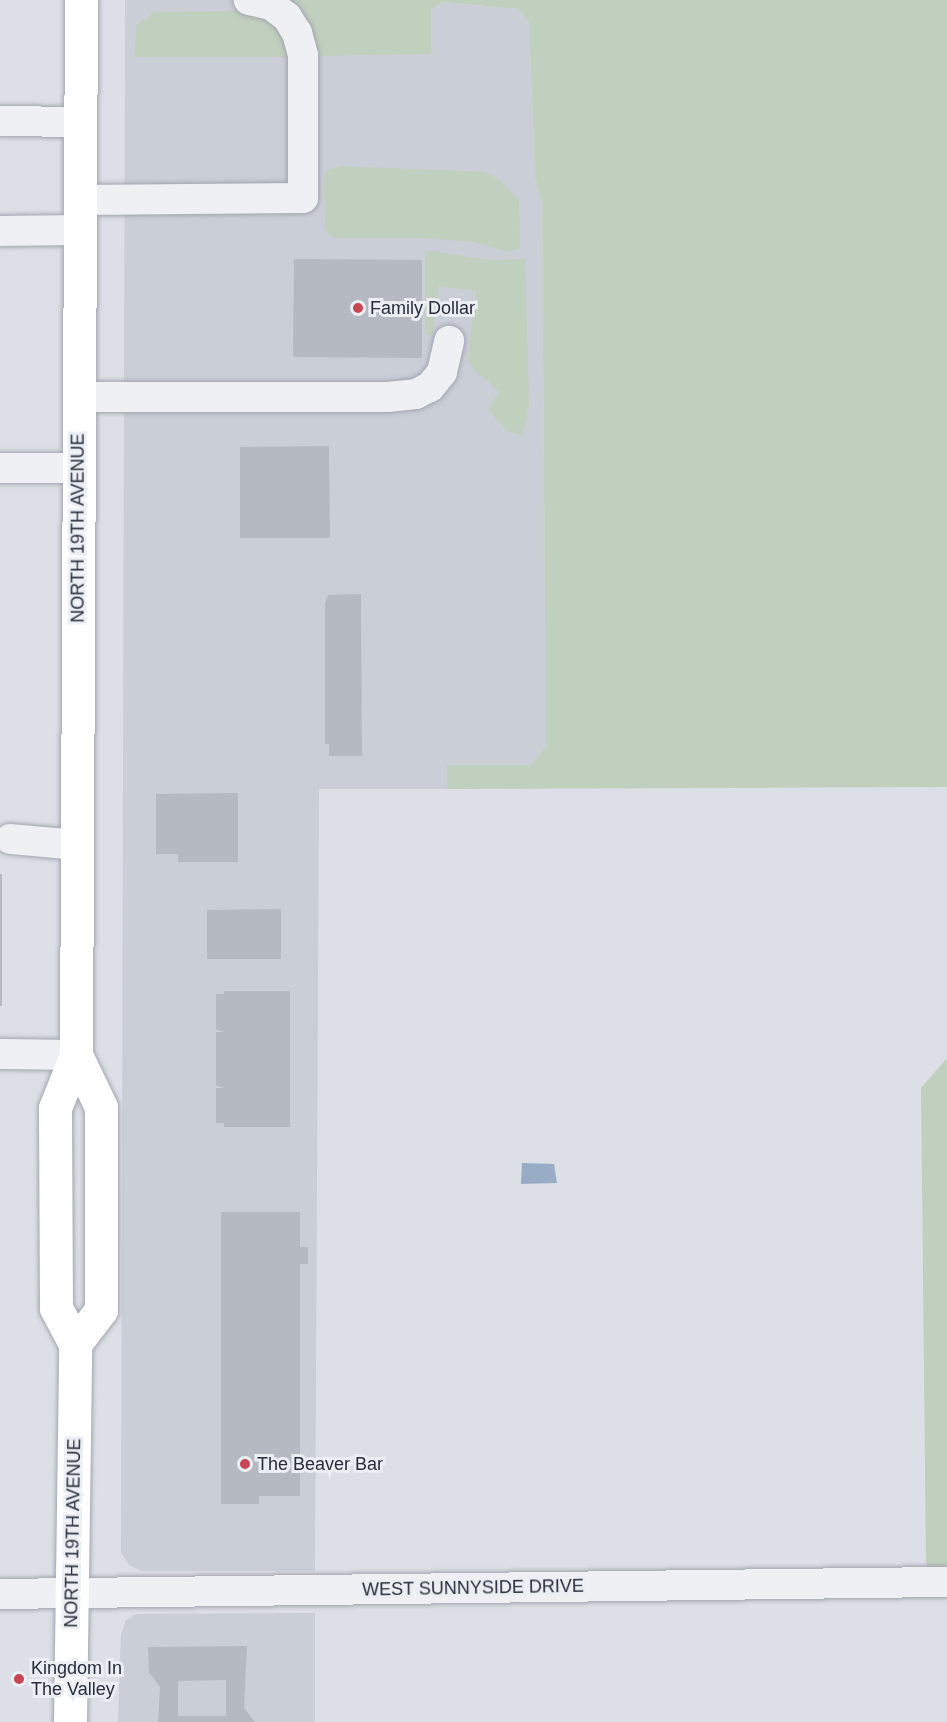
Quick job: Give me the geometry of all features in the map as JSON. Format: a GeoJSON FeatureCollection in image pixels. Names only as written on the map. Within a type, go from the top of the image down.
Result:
{"type":"FeatureCollection","features":[{"type":"Feature","properties":{"kind":"main road","name":"NORTH 19TH AVENUE"},"geometry":{"type":"LineString","coordinates":[[70,1722],[75,1344],[56,1308],[55,1107],[76,1055],[81,0]]}},
{"type":"Feature","properties":{"kind":"main road","name":"NORTH 19TH AVENUE"},"geometry":{"type":"LineString","coordinates":[[75,1344],[101,1310],[101,1107],[76,1055]]}},
{"type":"Feature","properties":{"kind":"street"},"geometry":{"type":"LineString","coordinates":[[0,231],[80,215],[303,198],[303,56],[297,33],[287,17],[271,5],[249,0]]}},
{"type":"Feature","properties":{"kind":"street"},"geometry":{"type":"LineString","coordinates":[[0,122],[81,122]]}},
{"type":"Feature","properties":{"kind":"street"},"geometry":{"type":"LineString","coordinates":[[79,397],[388,397],[416,394],[430,387],[442,372],[449,342]]}},
{"type":"Feature","properties":{"kind":"street"},"geometry":{"type":"LineString","coordinates":[[0,468],[79,468]]}},
{"type":"Feature","properties":{"kind":"street"},"geometry":{"type":"LineString","coordinates":[[10,839],[77,845]]}},
{"type":"Feature","properties":{"kind":"street"},"geometry":{"type":"LineString","coordinates":[[0,1054],[76,1055]]}},
{"type":"Feature","properties":{"kind":"street","name":"WEST SUNNYSIDE DRIVE"},"geometry":{"type":"LineString","coordinates":[[0,1594],[947,1582]]}},
{"type":"Feature","properties":{"kind":"shaded area"},"geometry":{"type":"Polygon","coordinates":[[[125,0],[281,0],[431,54],[431,10],[443,2],[518,9],[529,23],[535,178],[542,206],[546,746],[531,765],[447,765],[447,789],[319,789],[315,1571],[141,1571],[129,1565],[121,1553],[125,0]]]}},
{"type":"Feature","properties":{"kind":"shaded area"},"geometry":{"type":"Polygon","coordinates":[[[315,1613],[315,1722],[118,1722],[121,1635],[126,1620],[137,1614],[315,1613]]]}},
{"type":"Feature","properties":{"kind":"green space"},"geometry":{"type":"Polygon","coordinates":[[[281,0],[947,0],[947,787],[447,789],[447,765],[531,765],[546,746],[542,206],[535,178],[529,23],[518,9],[443,2],[431,10],[431,54],[311,56],[281,0]]]}},
{"type":"Feature","properties":{"kind":"green space"},"geometry":{"type":"Polygon","coordinates":[[[251,11],[270,17],[295,57],[134,57],[137,24],[150,17],[150,12],[251,11]]]}},
{"type":"Feature","properties":{"kind":"green space"},"geometry":{"type":"Polygon","coordinates":[[[341,166],[485,172],[500,180],[519,200],[520,249],[507,252],[473,242],[425,238],[333,238],[325,230],[324,176],[327,170],[341,166]]]}},
{"type":"Feature","properties":{"kind":"green space"},"geometry":{"type":"Polygon","coordinates":[[[425,250],[491,260],[525,259],[529,405],[523,436],[506,431],[488,409],[499,391],[472,368],[468,357],[476,291],[439,286],[433,335],[425,335],[425,250]]]}},
{"type":"Feature","properties":{"kind":"green space"},"geometry":{"type":"Polygon","coordinates":[[[947,1058],[947,1571],[928,1569],[926,1561],[921,1088],[947,1058]]]}},
{"type":"Feature","properties":{"kind":"water"},"geometry":{"type":"Polygon","coordinates":[[[522,1163],[554,1164],[557,1183],[521,1184],[522,1163]]]}},
{"type":"Feature","properties":{"kind":"building","name":"Family Dollar"},"geometry":{"type":"Polygon","coordinates":[[[294,259],[422,260],[422,358],[293,357],[294,259]]]}},
{"type":"Feature","properties":{"kind":"building"},"geometry":{"type":"Polygon","coordinates":[[[329,446],[330,538],[240,538],[240,447],[329,446]]]}},
{"type":"Feature","properties":{"kind":"building"},"geometry":{"type":"Polygon","coordinates":[[[361,594],[362,756],[329,756],[329,744],[325,744],[325,603],[328,595],[361,594]]]}},
{"type":"Feature","properties":{"kind":"building"},"geometry":{"type":"Polygon","coordinates":[[[238,793],[238,862],[178,862],[178,854],[156,854],[156,794],[238,793]]]}},
{"type":"Feature","properties":{"kind":"building"},"geometry":{"type":"Polygon","coordinates":[[[0,874],[2,874],[2,1006],[0,1006],[0,874]]]}},
{"type":"Feature","properties":{"kind":"building"},"geometry":{"type":"Polygon","coordinates":[[[281,909],[281,959],[207,959],[207,910],[281,909]]]}},
{"type":"Feature","properties":{"kind":"building"},"geometry":{"type":"Polygon","coordinates":[[[224,991],[290,991],[290,1127],[224,1127],[224,1123],[216,1123],[216,1088],[224,1088],[216,1085],[216,1032],[224,1032],[216,1029],[216,994],[224,994],[224,991]]]}},
{"type":"Feature","properties":{"kind":"building"},"geometry":{"type":"Polygon","coordinates":[[[221,1212],[300,1212],[300,1247],[308,1247],[308,1264],[300,1264],[300,1496],[259,1496],[259,1504],[221,1504],[221,1212]]]}},
{"type":"Feature","properties":{"kind":"building"},"geometry":{"type":"Polygon","coordinates":[[[247,1646],[244,1708],[255,1722],[158,1722],[160,1687],[149,1672],[148,1647],[247,1646]],[[226,1680],[178,1681],[178,1716],[226,1716],[226,1680]]]}},
{"type":"Feature","properties":{"kind":"place","name":"Family Dollar"},"geometry":{"type":"Point","coordinates":[358,308]}},
{"type":"Feature","properties":{"kind":"place","name":"The Beaver Bar"},"geometry":{"type":"Point","coordinates":[245,1464]}},
{"type":"Feature","properties":{"kind":"place","name":"Kingdom In The Valley"},"geometry":{"type":"Point","coordinates":[19,1679]}}]}
